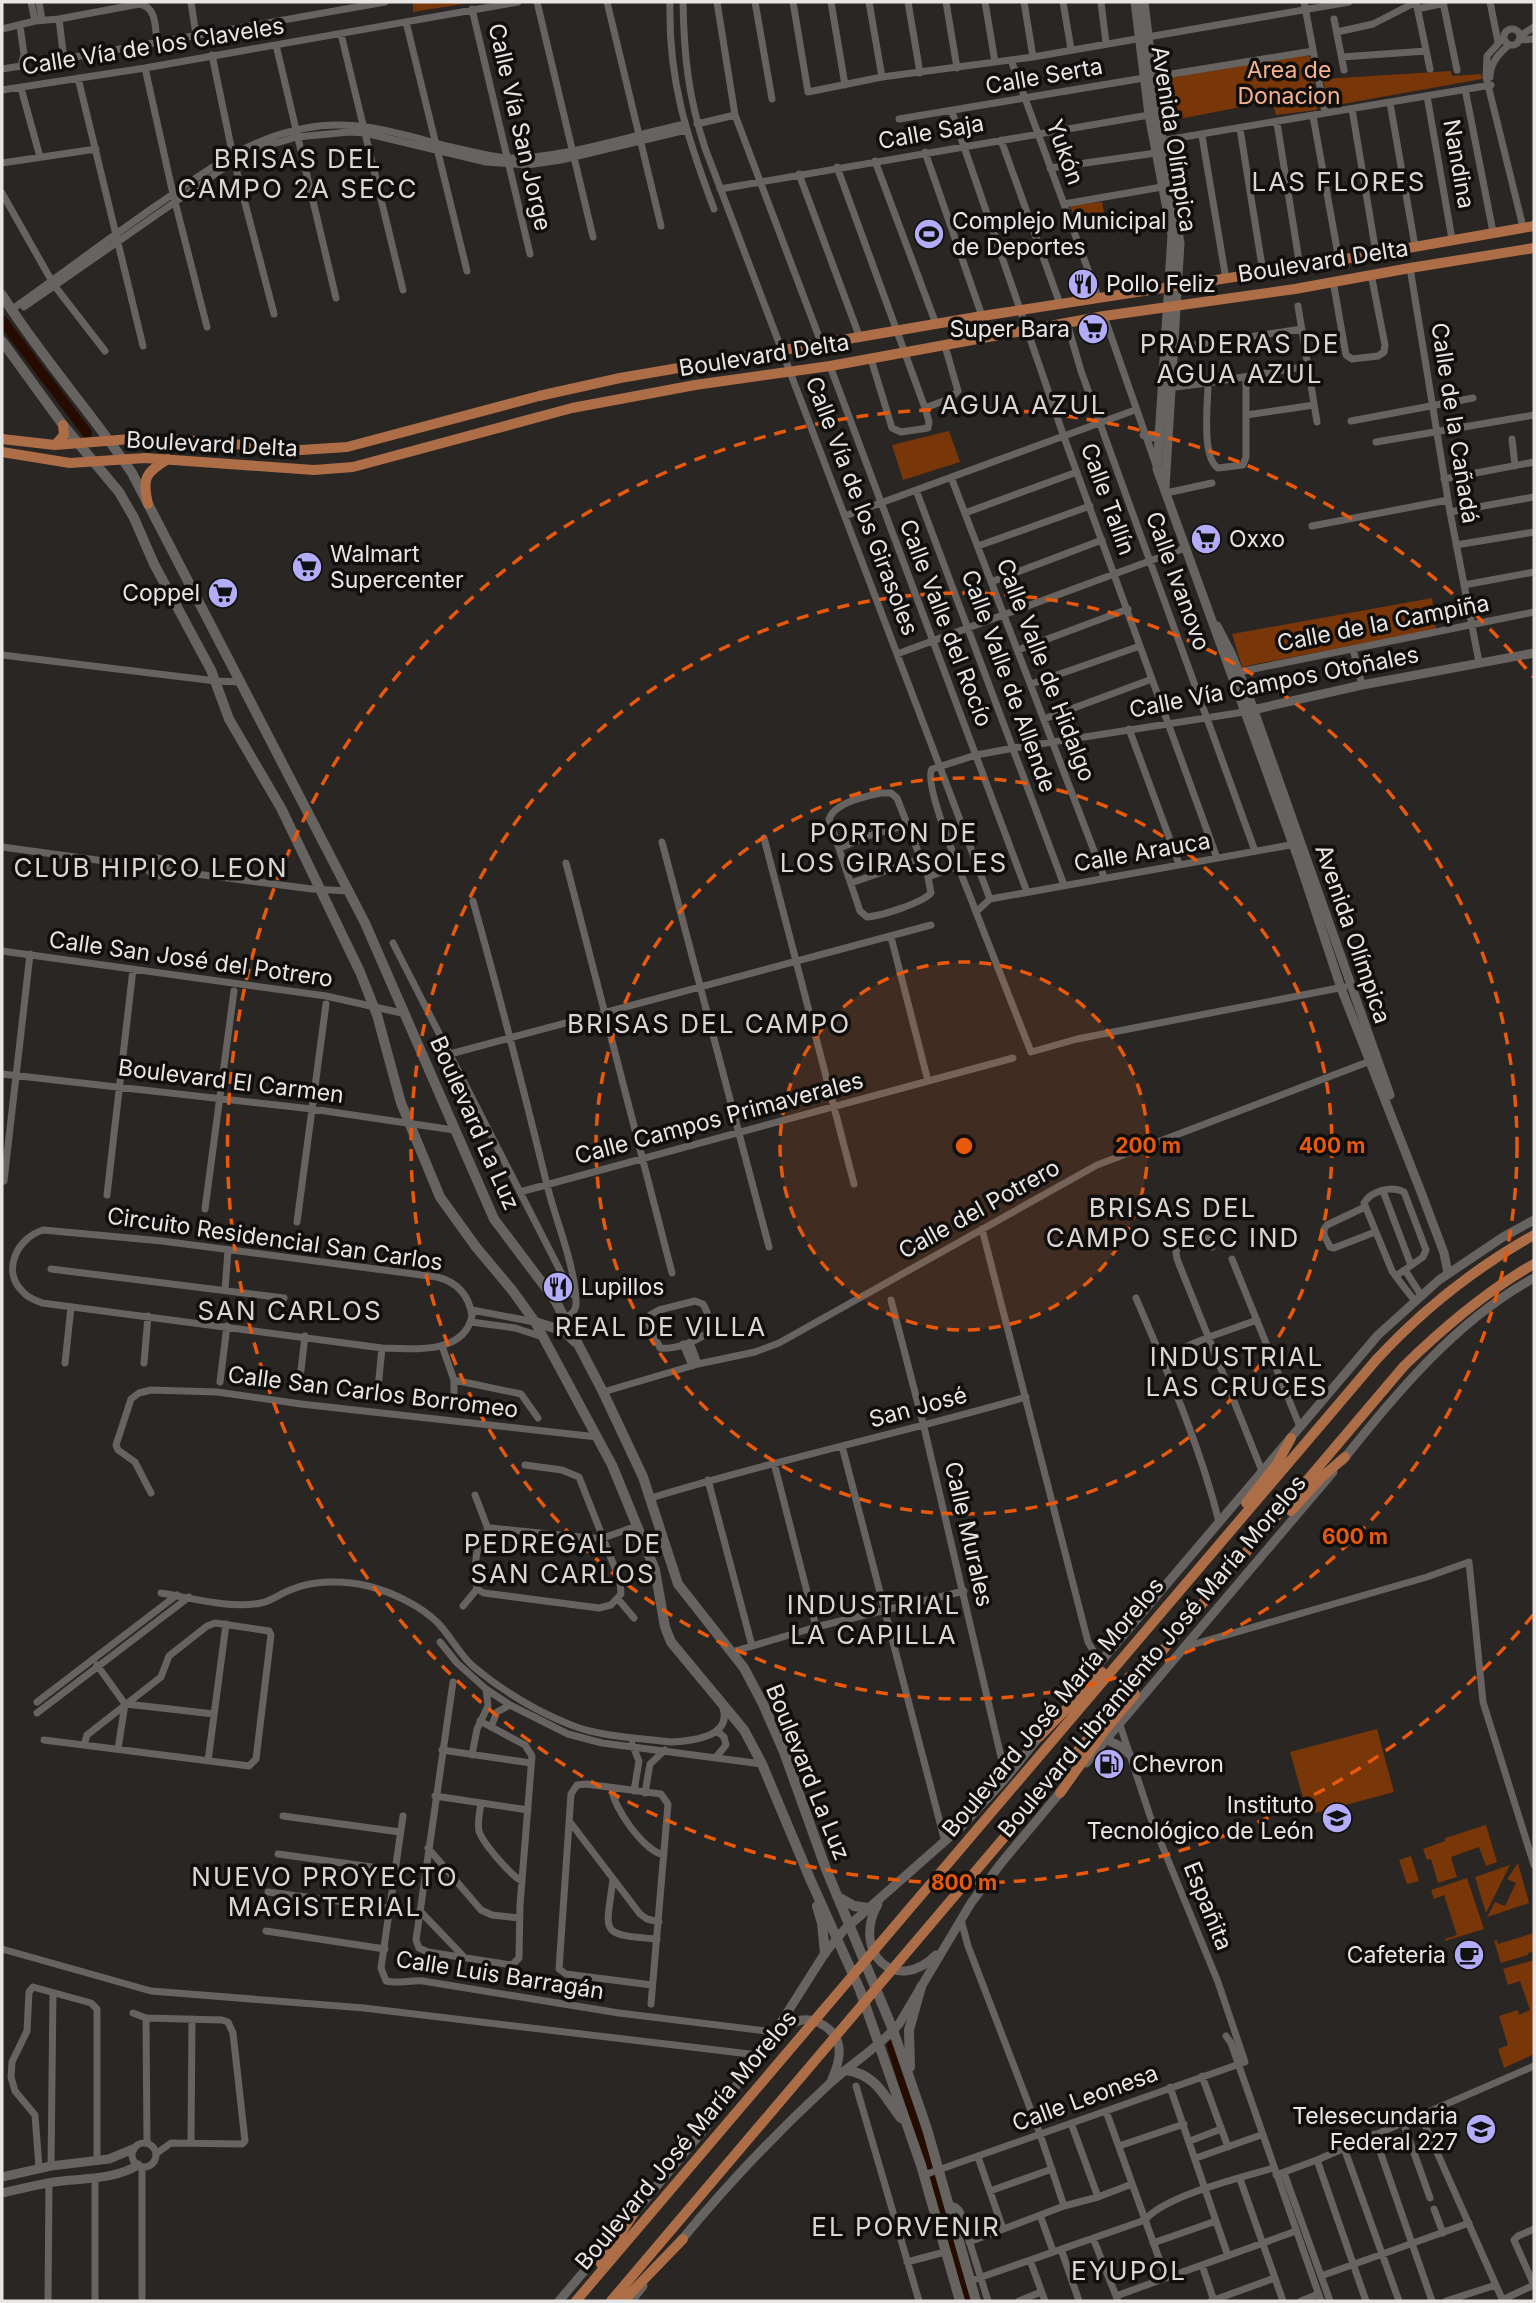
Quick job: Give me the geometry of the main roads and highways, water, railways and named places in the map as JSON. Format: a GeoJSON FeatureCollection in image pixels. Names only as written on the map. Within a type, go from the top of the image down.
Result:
{"type":"FeatureCollection","features":[{"type":"Feature","properties":{"kind":"main road","name":"Boulevard Delta"},"geometry":{"type":"LineString","coordinates":[[2,439],[54,445],[109,440],[186,440],[317,450],[347,447],[620,378],[1178,283],[1300,267],[1528,226]]}},
{"type":"Feature","properties":{"kind":"main road","name":"Boulevard Delta"},"geometry":{"type":"LineString","coordinates":[[2,452],[70,463],[169,458],[328,470],[372,463],[572,408],[871,359],[1104,316],[1308,286],[1534,248]]}},
{"type":"Feature","properties":{"kind":"main road"},"geometry":{"type":"LineString","coordinates":[[1308,286],[1305,274],[1315,264]]}},
{"type":"Feature","properties":{"kind":"main road","name":"Boulevard La Luz"},"geometry":{"type":"LineString","coordinates":[[2,295],[55,372],[109,440],[148,504],[380,954],[494,1219],[566,1318],[604,1392],[651,1498],[678,1584],[732,1652],[756,1688],[774,1728],[837,1896],[894,2030],[911,2081],[946,2252],[960,2301]]}},
{"type":"Feature","properties":{"kind":"main road","name":"Boulevard La Luz"},"geometry":{"type":"LineString","coordinates":[[2,341],[63,425],[111,481],[126,503],[154,564],[204,654],[229,719],[271,790],[322,890],[375,1008],[400,1099],[445,1206],[535,1322],[617,1475],[655,1570],[665,1626],[671,1642],[744,1730],[762,1764],[810,1881],[838,1937],[860,1990],[908,2127],[948,2204],[975,2279],[976,2301]]}},
{"type":"Feature","properties":{"kind":"main road"},"geometry":{"type":"LineString","coordinates":[[497,407],[489,417],[499,428]]}},
{"type":"Feature","properties":{"kind":"main road"},"geometry":{"type":"LineString","coordinates":[[461,417],[472,419],[476,424],[475,429],[465,437]]}},
{"type":"Feature","properties":{"kind":"main road"},"geometry":{"type":"LineString","coordinates":[[54,445],[64,435],[63,425]]}},
{"type":"Feature","properties":{"kind":"main road"},"geometry":{"type":"LineString","coordinates":[[148,504],[144,483],[146,476],[169,458]]}},
{"type":"Feature","properties":{"kind":"main road","name":"Boulevard José María Morelos"},"geometry":{"type":"LineString","coordinates":[[576,2301],[1407,1327],[1452,1287],[1534,1235]]}},
{"type":"Feature","properties":{"kind":"main road","name":"Boulevard José María Morelos"},"geometry":{"type":"LineString","coordinates":[[611,2301],[1404,1366],[1466,1310],[1534,1264]]}},
{"type":"Feature","properties":{"kind":"main road"},"geometry":{"type":"LineString","coordinates":[[543,1337],[551,1327],[566,1318]]}},
{"type":"Feature","properties":{"kind":"main road"},"geometry":{"type":"LineString","coordinates":[[535,1322],[564,1331],[582,1350]]}},
{"type":"Feature","properties":{"kind":"main road"},"geometry":{"type":"LineString","coordinates":[[1220,1543],[1238,1513],[1277,1464],[1291,1438]]}},
{"type":"Feature","properties":{"kind":"main road"},"geometry":{"type":"LineString","coordinates":[[1244,1557],[1345,1457]]}},
{"type":"Feature","properties":{"kind":"main road"},"geometry":{"type":"LineString","coordinates":[[655,1570],[671,1563]]}},
{"type":"Feature","properties":{"kind":"main road"},"geometry":{"type":"LineString","coordinates":[[1039,1737],[1112,1662],[1133,1645]]}},
{"type":"Feature","properties":{"kind":"main road"},"geometry":{"type":"LineString","coordinates":[[1060,1793],[1105,1730],[1151,1674],[1164,1650]]}},
{"type":"Feature","properties":{"kind":"main road"},"geometry":{"type":"LineString","coordinates":[[810,1881],[822,1923],[825,1953]]}},
{"type":"Feature","properties":{"kind":"main road"},"geometry":{"type":"LineString","coordinates":[[837,1896],[847,1904],[868,1908]]}},
{"type":"Feature","properties":{"kind":"main road"},"geometry":{"type":"LineString","coordinates":[[911,2081],[909,2030],[920,1987]]}},
{"type":"Feature","properties":{"kind":"main road"},"geometry":{"type":"LineString","coordinates":[[846,2070],[859,2072],[877,2084],[908,2127]]}},
{"type":"Feature","properties":{"kind":"main road"},"geometry":{"type":"LineString","coordinates":[[576,2301],[634,2213]]}},
{"type":"Feature","properties":{"kind":"main road"},"geometry":{"type":"LineString","coordinates":[[622,2301],[683,2239]]}},
{"type":"Feature","properties":{"kind":"waterway"},"geometry":{"type":"LineString","coordinates":[[2,320],[87,433]]}},
{"type":"Feature","properties":{"kind":"waterway"},"geometry":{"type":"LineString","coordinates":[[892,2045],[969,2301]]}},
{"type":"Feature","properties":{"kind":"place","name":"Complejo Municipal de Deportes"},"geometry":{"type":"Point","coordinates":[929,234]}},
{"type":"Feature","properties":{"kind":"place","name":"Pollo Feliz"},"geometry":{"type":"Point","coordinates":[1083,284]}},
{"type":"Feature","properties":{"kind":"place","name":"Super Bara"},"geometry":{"type":"Point","coordinates":[1093,329]}},
{"type":"Feature","properties":{"kind":"place","name":"Oxxo"},"geometry":{"type":"Point","coordinates":[1206,539]}},
{"type":"Feature","properties":{"kind":"place","name":"Walmart Supercenter"},"geometry":{"type":"Point","coordinates":[307,567]}},
{"type":"Feature","properties":{"kind":"place","name":"Coppel"},"geometry":{"type":"Point","coordinates":[223,593]}},
{"type":"Feature","properties":{"kind":"place","name":"Lupillos"},"geometry":{"type":"Point","coordinates":[558,1287]}},
{"type":"Feature","properties":{"kind":"place","name":"Chevron"},"geometry":{"type":"Point","coordinates":[1109,1764]}},
{"type":"Feature","properties":{"kind":"place","name":"Instituto Tecnológico de León"},"geometry":{"type":"Point","coordinates":[1337,1818]}},
{"type":"Feature","properties":{"kind":"place","name":"Cafeteria"},"geometry":{"type":"Point","coordinates":[1469,1955]}},
{"type":"Feature","properties":{"kind":"place","name":"Telesecundaria Federal 227"},"geometry":{"type":"Point","coordinates":[1481,2129]}},
{"type":"Feature","properties":{"kind":"district","name":"BRISAS DEL CAMPO 2A SECC"},"geometry":{"type":"Point","coordinates":[298,173]}},
{"type":"Feature","properties":{"kind":"district","name":"LAS FLORES"},"geometry":{"type":"Point","coordinates":[1339,181]}},
{"type":"Feature","properties":{"kind":"district","name":"PRADERAS DE AGUA AZUL"},"geometry":{"type":"Point","coordinates":[1240,358]}},
{"type":"Feature","properties":{"kind":"district","name":"AGUA AZUL"},"geometry":{"type":"Point","coordinates":[1024,404]}},
{"type":"Feature","properties":{"kind":"district","name":"PORTON DE LOS GIRASOLES"},"geometry":{"type":"Point","coordinates":[894,847]}},
{"type":"Feature","properties":{"kind":"district","name":"CLUB HIPICO LEON"},"geometry":{"type":"Point","coordinates":[151,867]}},
{"type":"Feature","properties":{"kind":"district","name":"BRISAS DEL CAMPO"},"geometry":{"type":"Point","coordinates":[709,1023]}},
{"type":"Feature","properties":{"kind":"district","name":"BRISAS DEL CAMPO SECC IND"},"geometry":{"type":"Point","coordinates":[1173,1222]}},
{"type":"Feature","properties":{"kind":"district","name":"SAN CARLOS"},"geometry":{"type":"Point","coordinates":[290,1310]}},
{"type":"Feature","properties":{"kind":"district","name":"REAL DE VILLA"},"geometry":{"type":"Point","coordinates":[661,1326]}},
{"type":"Feature","properties":{"kind":"district","name":"INDUSTRIAL LAS CRUCES"},"geometry":{"type":"Point","coordinates":[1237,1371]}},
{"type":"Feature","properties":{"kind":"district","name":"PEDREGAL DE SAN CARLOS"},"geometry":{"type":"Point","coordinates":[563,1558]}},
{"type":"Feature","properties":{"kind":"district","name":"INDUSTRIAL LA CAPILLA"},"geometry":{"type":"Point","coordinates":[874,1619]}},
{"type":"Feature","properties":{"kind":"district","name":"NUEVO PROYECTO MAGISTERIAL"},"geometry":{"type":"Point","coordinates":[325,1891]}},
{"type":"Feature","properties":{"kind":"district","name":"EL PORVENIR"},"geometry":{"type":"Point","coordinates":[906,2226]}},
{"type":"Feature","properties":{"kind":"district","name":"EYUPOL"},"geometry":{"type":"Point","coordinates":[1129,2270]}},
{"type":"Feature","properties":{"kind":"park label","name":"Area de Donacion"},"geometry":{"type":"Point","coordinates":[1289,83]}}]}
